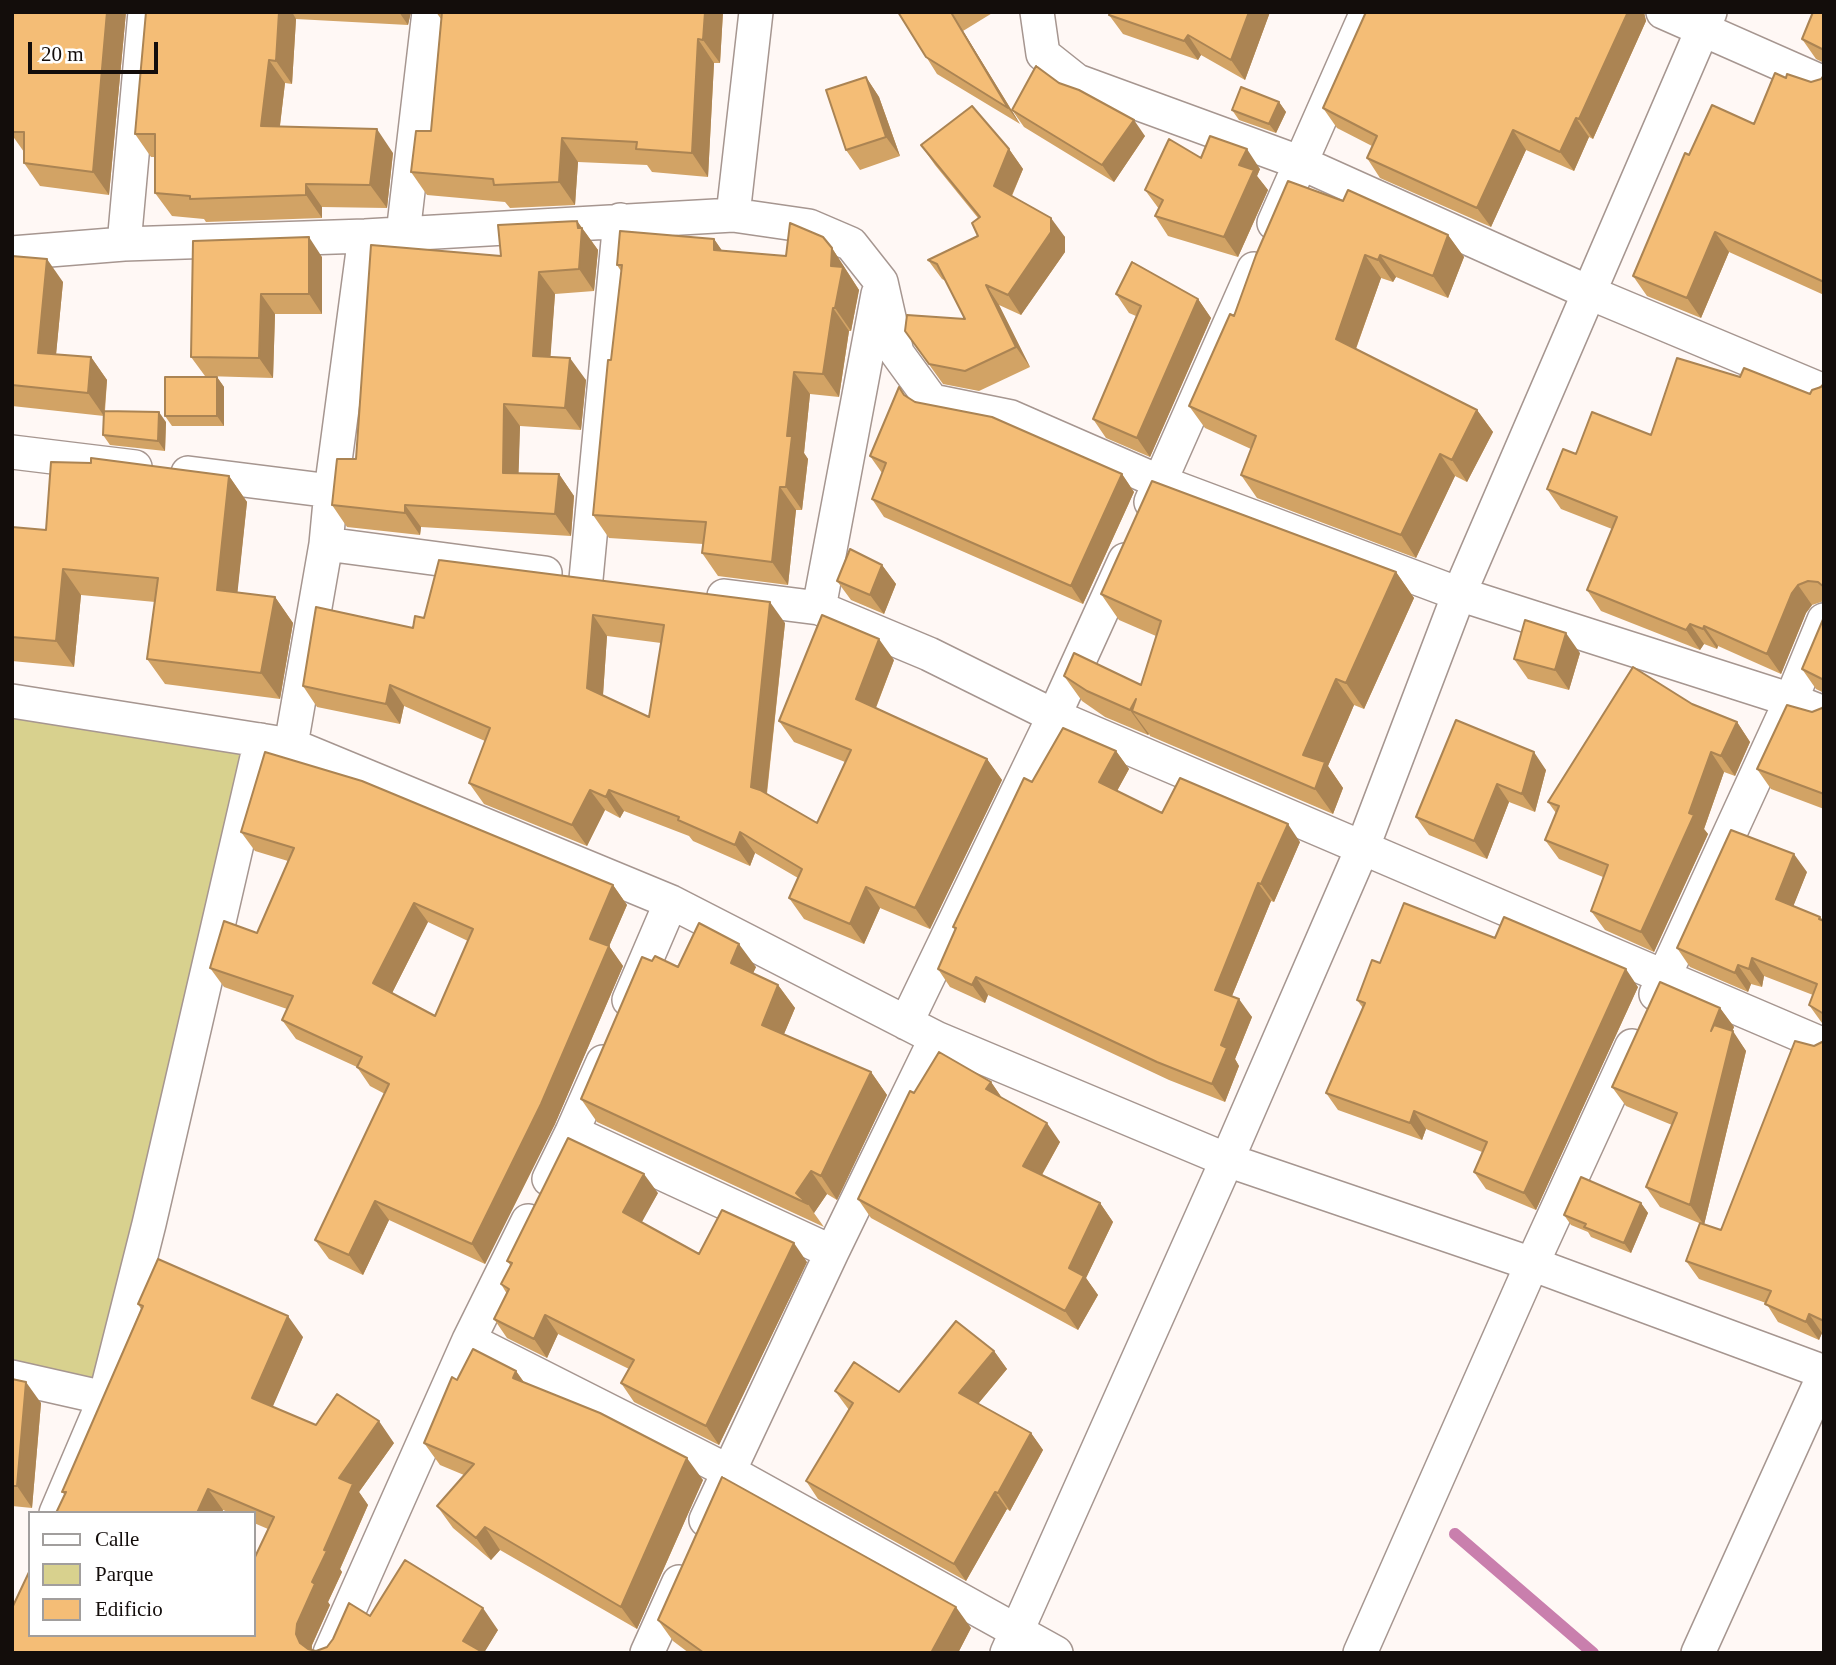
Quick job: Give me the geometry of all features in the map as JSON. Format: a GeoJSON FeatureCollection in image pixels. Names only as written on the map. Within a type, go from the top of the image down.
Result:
{"type":"FeatureCollection","features":[{"type":"Feature","properties":{"kind":"street"},"geometry":{"type":"LineString","coordinates":[[124,244],[145,12]]}},
{"type":"Feature","properties":{"kind":"street"},"geometry":{"type":"LineString","coordinates":[[403,234],[429,12]]}},
{"type":"Feature","properties":{"kind":"street"},"geometry":{"type":"LineString","coordinates":[[733,215],[756,12]]}},
{"type":"Feature","properties":{"kind":"street"},"geometry":{"type":"LineString","coordinates":[[1037,12],[1043,54],[1077,81],[1301,163],[1590,293],[1824,391]]}},
{"type":"Feature","properties":{"kind":"street"},"geometry":{"type":"LineString","coordinates":[[906,1023],[1054,716],[1367,12]]}},
{"type":"Feature","properties":{"kind":"street"},"geometry":{"type":"LineString","coordinates":[[1664,12],[1706,20],[1824,83]]}},
{"type":"Feature","properties":{"kind":"street"},"geometry":{"type":"LineString","coordinates":[[1013,1642],[1362,849],[1460,594],[1706,20]]}},
{"type":"Feature","properties":{"kind":"street"},"geometry":{"type":"LineString","coordinates":[[12,253],[124,244],[365,236],[733,215],[809,226],[851,244],[881,282],[897,353],[932,401],[1011,417],[1160,482],[1460,594],[1791,700],[1824,713]]}},
{"type":"Feature","properties":{"kind":"street"},"geometry":{"type":"LineString","coordinates":[[326,544],[600,581],[620,220]]}},
{"type":"Feature","properties":{"kind":"street"},"geometry":{"type":"LineString","coordinates":[[57,1511],[105,1398],[326,544],[365,236]]}},
{"type":"Feature","properties":{"kind":"street"},"geometry":{"type":"LineString","coordinates":[[819,608],[881,282]]}},
{"type":"Feature","properties":{"kind":"street"},"geometry":{"type":"LineString","coordinates":[[12,452],[331,491]]}},
{"type":"Feature","properties":{"kind":"street"},"geometry":{"type":"LineString","coordinates":[[696,593],[819,608],[929,653],[1054,716],[1824,1045]]}},
{"type":"Feature","properties":{"kind":"street"},"geometry":{"type":"LineString","coordinates":[[1360,1653],[1532,1264],[1791,700],[1824,620]]}},
{"type":"Feature","properties":{"kind":"street"},"geometry":{"type":"LineString","coordinates":[[12,701],[276,743],[671,902],[936,1038],[1227,1160],[1532,1264],[1824,1373],[1698,1653]]}},
{"type":"Feature","properties":{"kind":"street"},"geometry":{"type":"LineString","coordinates":[[330,1653],[469,1340],[572,1132],[671,902]]}},
{"type":"Feature","properties":{"kind":"street"},"geometry":{"type":"LineString","coordinates":[[647,1653],[728,1471],[936,1038]]}},
{"type":"Feature","properties":{"kind":"street"},"geometry":{"type":"LineString","coordinates":[[572,1132],[831,1252]]}},
{"type":"Feature","properties":{"kind":"street"},"geometry":{"type":"LineString","coordinates":[[469,1340],[728,1471],[1013,1642],[1056,1653]]}},
{"type":"Feature","properties":{"kind":"street"},"geometry":{"type":"LineString","coordinates":[[12,1377],[105,1398]]}},
{"type":"Feature","properties":{"kind":"green space"},"geometry":{"type":"Polygon","coordinates":[[[12,702],[261,740],[105,1398],[12,1377],[12,702]]]}},
{"type":"Feature","properties":{"kind":"building"},"geometry":{"type":"Polygon","coordinates":[[[12,12],[107,12],[93,172],[24,163],[24,132],[12,132],[12,12]]]}},
{"type":"Feature","properties":{"kind":"building"},"geometry":{"type":"Polygon","coordinates":[[[146,12],[279,12],[276,61],[269,60],[261,126],[377,129],[370,185],[306,184],[306,195],[190,199],[190,196],[155,193],[155,134],[135,134],[146,12]]]}},
{"type":"Feature","properties":{"kind":"building"},"geometry":{"type":"Polygon","coordinates":[[[442,12],[705,12],[703,40],[698,39],[692,153],[636,149],[637,142],[562,138],[559,182],[494,185],[493,179],[411,172],[416,131],[431,131],[442,12]]]}},
{"type":"Feature","properties":{"kind":"building"},"geometry":{"type":"Polygon","coordinates":[[[898,12],[955,12],[952,14],[1008,108],[926,57],[898,12]]]}},
{"type":"Feature","properties":{"kind":"building"},"geometry":{"type":"Polygon","coordinates":[[[1110,12],[1249,12],[1231,60],[1188,35],[1184,41],[1109,15],[1110,12]]]}},
{"type":"Feature","properties":{"kind":"building"},"geometry":{"type":"Polygon","coordinates":[[[1366,12],[1628,12],[1579,119],[1576,118],[1560,152],[1513,130],[1477,208],[1367,158],[1377,136],[1323,108],[1366,12]]]}},
{"type":"Feature","properties":{"kind":"building"},"geometry":{"type":"Polygon","coordinates":[[[1813,12],[1824,12],[1824,50],[1802,39],[1813,12]]]}},
{"type":"Feature","properties":{"kind":"building"},"geometry":{"type":"Polygon","coordinates":[[[1036,66],[1059,83],[1079,90],[1134,120],[1102,165],[1012,110],[1036,66]]]}},
{"type":"Feature","properties":{"kind":"building"},"geometry":{"type":"Polygon","coordinates":[[[1775,73],[1786,78],[1787,74],[1811,82],[1824,75],[1824,282],[1715,232],[1687,298],[1633,276],[1685,153],[1689,155],[1712,105],[1754,124],[1775,73]]]}},
{"type":"Feature","properties":{"kind":"building"},"geometry":{"type":"Polygon","coordinates":[[[866,77],[886,137],[846,150],[826,90],[866,77]]]}},
{"type":"Feature","properties":{"kind":"building"},"geometry":{"type":"Polygon","coordinates":[[[1241,87],[1279,102],[1269,124],[1232,110],[1241,87]]]}},
{"type":"Feature","properties":{"kind":"building"},"geometry":{"type":"Polygon","coordinates":[[[972,106],[1009,149],[994,186],[1051,218],[1051,232],[1008,295],[986,285],[1016,347],[965,371],[929,364],[905,331],[907,315],[965,319],[937,264],[928,260],[978,236],[972,223],[980,217],[921,145],[972,106]]]}},
{"type":"Feature","properties":{"kind":"building"},"geometry":{"type":"Polygon","coordinates":[[[1210,136],[1247,149],[1239,165],[1254,170],[1224,237],[1155,216],[1163,200],[1145,190],[1169,139],[1201,158],[1210,136]]]}},
{"type":"Feature","properties":{"kind":"building"},"geometry":{"type":"Polygon","coordinates":[[[1288,181],[1343,201],[1348,190],[1448,235],[1433,276],[1380,255],[1378,260],[1365,255],[1336,339],[1477,410],[1452,460],[1440,454],[1401,535],[1241,475],[1256,436],[1189,406],[1230,314],[1234,316],[1256,255],[1288,181]]]}},
{"type":"Feature","properties":{"kind":"building"},"geometry":{"type":"Polygon","coordinates":[[[577,221],[578,228],[582,228],[579,269],[539,272],[533,356],[570,358],[565,408],[504,404],[503,473],[559,474],[555,514],[405,505],[405,513],[332,505],[337,459],[356,459],[371,245],[501,256],[498,225],[577,221]]]}},
{"type":"Feature","properties":{"kind":"building"},"geometry":{"type":"Polygon","coordinates":[[[790,223],[823,237],[832,248],[831,266],[843,267],[833,308],[823,374],[794,372],[787,436],[792,436],[786,487],[780,487],[772,562],[702,553],[706,522],[593,515],[608,360],[611,360],[622,265],[617,265],[620,231],[714,239],[714,250],[786,256],[790,223]]]}},
{"type":"Feature","properties":{"kind":"building"},"geometry":{"type":"Polygon","coordinates":[[[309,237],[309,294],[261,294],[259,358],[191,357],[193,241],[309,237]]]}},
{"type":"Feature","properties":{"kind":"building"},"geometry":{"type":"Polygon","coordinates":[[[12,256],[47,259],[38,353],[91,357],[88,393],[12,385],[12,256]]]}},
{"type":"Feature","properties":{"kind":"building"},"geometry":{"type":"Polygon","coordinates":[[[1132,262],[1198,299],[1137,438],[1093,419],[1141,306],[1116,294],[1132,262]]]}},
{"type":"Feature","properties":{"kind":"building"},"geometry":{"type":"Polygon","coordinates":[[[1677,358],[1740,377],[1744,368],[1810,394],[1824,383],[1824,587],[1818,582],[1808,581],[1798,585],[1792,593],[1767,654],[1704,626],[1703,629],[1690,624],[1686,630],[1587,590],[1617,517],[1547,489],[1563,449],[1576,454],[1592,412],[1651,435],[1677,358]]]}},
{"type":"Feature","properties":{"kind":"building"},"geometry":{"type":"Polygon","coordinates":[[[165,377],[217,377],[217,416],[165,416],[165,377]]]}},
{"type":"Feature","properties":{"kind":"building"},"geometry":{"type":"Polygon","coordinates":[[[899,387],[904,395],[915,402],[992,417],[1122,474],[1071,586],[872,499],[886,463],[870,456],[899,387]]]}},
{"type":"Feature","properties":{"kind":"building"},"geometry":{"type":"Polygon","coordinates":[[[104,411],[159,412],[158,441],[103,435],[104,411]]]}},
{"type":"Feature","properties":{"kind":"building"},"geometry":{"type":"Polygon","coordinates":[[[91,458],[229,476],[217,590],[275,597],[261,673],[147,659],[158,578],[63,569],[56,641],[12,637],[12,527],[46,530],[51,462],[91,463],[91,458]]]}},
{"type":"Feature","properties":{"kind":"building"},"geometry":{"type":"Polygon","coordinates":[[[1152,481],[1396,572],[1346,683],[1336,679],[1303,755],[1325,762],[1315,789],[1132,711],[1136,699],[1130,710],[1087,691],[1064,676],[1074,653],[1141,685],[1161,621],[1101,594],[1152,481]]]}},
{"type":"Feature","properties":{"kind":"building"},"geometry":{"type":"Polygon","coordinates":[[[850,549],[882,565],[870,595],[837,581],[850,549]]]}},
{"type":"Feature","properties":{"kind":"building"},"geometry":{"type":"Polygon","coordinates":[[[439,560],[770,602],[751,787],[817,823],[851,750],[779,721],[822,615],[879,639],[856,699],[987,759],[915,908],[866,887],[850,924],[789,898],[802,869],[740,832],[735,845],[678,820],[679,817],[609,790],[606,797],[590,790],[572,825],[469,783],[490,728],[390,685],[386,704],[303,686],[316,607],[413,628],[415,616],[424,618],[439,560]],[[593,615],[587,688],[649,717],[664,625],[593,615]]]}},
{"type":"Feature","properties":{"kind":"building"},"geometry":{"type":"Polygon","coordinates":[[[1824,617],[1824,680],[1802,669],[1824,617]]]}},
{"type":"Feature","properties":{"kind":"building"},"geometry":{"type":"Polygon","coordinates":[[[1525,620],[1566,633],[1555,670],[1514,659],[1525,620]]]}},
{"type":"Feature","properties":{"kind":"building"},"geometry":{"type":"Polygon","coordinates":[[[1633,667],[1692,704],[1737,722],[1721,756],[1711,752],[1689,813],[1694,815],[1641,932],[1591,911],[1608,865],[1545,840],[1559,806],[1548,802],[1633,667]]]}},
{"type":"Feature","properties":{"kind":"building"},"geometry":{"type":"Polygon","coordinates":[[[1787,705],[1812,712],[1824,706],[1824,794],[1757,769],[1787,705]]]}},
{"type":"Feature","properties":{"kind":"building"},"geometry":{"type":"Polygon","coordinates":[[[1456,720],[1534,752],[1522,794],[1497,784],[1474,841],[1416,817],[1456,720]]]}},
{"type":"Feature","properties":{"kind":"building"},"geometry":{"type":"Polygon","coordinates":[[[1063,728],[1116,751],[1099,782],[1162,813],[1180,778],[1288,824],[1261,884],[1258,883],[1215,990],[1239,999],[1221,1045],[1227,1048],[1212,1084],[1157,1062],[976,977],[972,985],[938,969],[956,928],[953,927],[1024,778],[1032,782],[1063,728]]]}},
{"type":"Feature","properties":{"kind":"building"},"geometry":{"type":"Polygon","coordinates":[[[265,752],[362,781],[613,885],[590,939],[609,946],[541,1104],[472,1244],[375,1201],[349,1255],[315,1240],[389,1084],[357,1067],[362,1057],[282,1020],[293,996],[210,968],[224,921],[257,933],[294,848],[241,832],[265,752]],[[414,903],[373,983],[435,1016],[473,929],[414,903]]]}},
{"type":"Feature","properties":{"kind":"building"},"geometry":{"type":"Polygon","coordinates":[[[1731,830],[1794,854],[1776,899],[1824,921],[1824,1014],[1809,1005],[1817,984],[1752,958],[1749,969],[1738,965],[1735,973],[1677,948],[1731,830]]]}},
{"type":"Feature","properties":{"kind":"building"},"geometry":{"type":"Polygon","coordinates":[[[1404,903],[1495,938],[1504,917],[1626,969],[1524,1193],[1474,1172],[1487,1142],[1414,1111],[1410,1123],[1326,1093],[1365,1003],[1357,1000],[1372,960],[1380,963],[1404,903]]]}},
{"type":"Feature","properties":{"kind":"building"},"geometry":{"type":"Polygon","coordinates":[[[699,923],[739,944],[731,963],[778,985],[762,1025],[871,1072],[821,1176],[811,1171],[796,1193],[808,1204],[581,1099],[642,957],[652,961],[655,956],[678,967],[699,923]]]}},
{"type":"Feature","properties":{"kind":"building"},"geometry":{"type":"Polygon","coordinates":[[[1660,982],[1720,1008],[1711,1031],[1714,1025],[1733,1031],[1690,1205],[1646,1187],[1677,1113],[1612,1087],[1660,982]]]}},
{"type":"Feature","properties":{"kind":"building"},"geometry":{"type":"Polygon","coordinates":[[[1795,1041],[1814,1046],[1824,1041],[1824,1321],[1809,1314],[1806,1322],[1765,1304],[1771,1291],[1686,1261],[1700,1223],[1721,1230],[1795,1041]]]}},
{"type":"Feature","properties":{"kind":"building"},"geometry":{"type":"Polygon","coordinates":[[[939,1052],[991,1082],[986,1089],[1047,1123],[1023,1166],[1100,1203],[1069,1268],[1084,1276],[1065,1311],[858,1199],[910,1091],[914,1093],[939,1052]]]}},
{"type":"Feature","properties":{"kind":"building"},"geometry":{"type":"Polygon","coordinates":[[[568,1138],[644,1174],[623,1212],[699,1254],[722,1210],[794,1243],[706,1426],[621,1383],[634,1360],[545,1315],[534,1339],[494,1319],[509,1289],[501,1284],[512,1263],[507,1261],[568,1138]]]}},
{"type":"Feature","properties":{"kind":"building"},"geometry":{"type":"Polygon","coordinates":[[[1581,1177],[1641,1203],[1624,1243],[1584,1227],[1586,1224],[1564,1215],[1581,1177]]]}},
{"type":"Feature","properties":{"kind":"building"},"geometry":{"type":"Polygon","coordinates":[[[158,1259],[288,1316],[252,1398],[316,1425],[337,1394],[379,1421],[339,1478],[353,1484],[324,1550],[327,1551],[312,1582],[315,1584],[297,1624],[296,1634],[300,1643],[316,1651],[327,1647],[349,1603],[370,1616],[405,1560],[483,1608],[463,1641],[484,1653],[12,1653],[12,1608],[28,1574],[28,1637],[256,1637],[256,1555],[274,1517],[208,1489],[198,1511],[57,1511],[66,1492],[62,1492],[143,1306],[138,1304],[158,1259]]]}},
{"type":"Feature","properties":{"kind":"building"},"geometry":{"type":"Polygon","coordinates":[[[956,1321],[994,1351],[959,1393],[1031,1433],[954,1564],[806,1481],[853,1403],[835,1391],[854,1362],[899,1392],[956,1321]]]}},
{"type":"Feature","properties":{"kind":"building"},"geometry":{"type":"Polygon","coordinates":[[[473,1349],[516,1371],[513,1378],[600,1413],[687,1458],[621,1607],[485,1527],[476,1538],[437,1506],[474,1464],[424,1443],[452,1377],[457,1380],[473,1349]]]}},
{"type":"Feature","properties":{"kind":"building"},"geometry":{"type":"Polygon","coordinates":[[[12,1379],[26,1382],[17,1486],[12,1486],[12,1379]]]}},
{"type":"Feature","properties":{"kind":"building"},"geometry":{"type":"Polygon","coordinates":[[[722,1477],[956,1607],[931,1653],[704,1653],[658,1620],[722,1477]]]}},
{"type":"Feature","properties":{"kind":"waterway"},"geometry":{"type":"LineString","coordinates":[[1455,1534],[1593,1653]]}}]}
